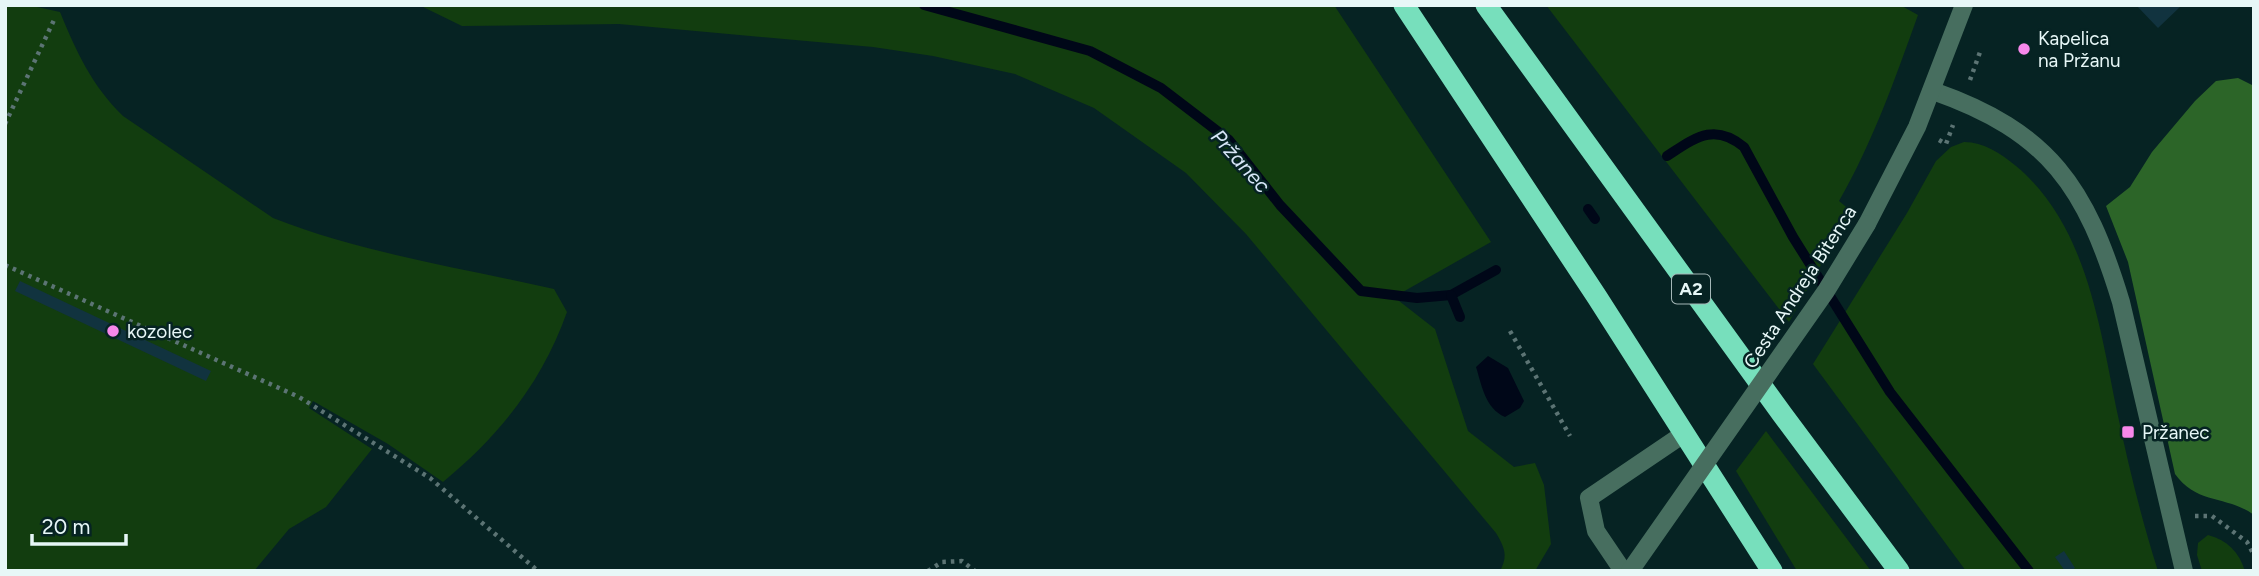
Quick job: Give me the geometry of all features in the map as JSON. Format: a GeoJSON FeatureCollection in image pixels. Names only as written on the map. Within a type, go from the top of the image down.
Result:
{"type":"FeatureCollection","features":[{"type":"Feature","properties":{"kind":"highway"},"geometry":{"type":"LineString","coordinates":[[1404,5],[1685,433],[1772,571]]}},
{"type":"Feature","properties":{"kind":"highway","name":"A2"},"geometry":{"type":"LineString","coordinates":[[1486,5],[1773,403],[1899,571]]}},
{"type":"Feature","properties":{"kind":"street","name":"Cesta Andreja Bitenca"},"geometry":{"type":"LineString","coordinates":[[1630,571],[1804,322],[1867,224],[1902,162],[1933,91],[1964,5]]}},
{"type":"Feature","properties":{"kind":"street"},"geometry":{"type":"LineString","coordinates":[[1933,91],[1989,112],[2011,125],[2049,158],[2082,204],[2110,264],[2121,302],[2184,571]]}},
{"type":"Feature","properties":{"kind":"street"},"geometry":{"type":"LineString","coordinates":[[1623,571],[1596,531],[1589,498],[1685,433]]}},
{"type":"Feature","properties":{"kind":"path"},"geometry":{"type":"LineString","coordinates":[[5,124],[54,20]]}},
{"type":"Feature","properties":{"kind":"path"},"geometry":{"type":"LineString","coordinates":[[5,265],[299,397],[430,478],[538,571]]}},
{"type":"Feature","properties":{"kind":"path"},"geometry":{"type":"LineString","coordinates":[[1510,331],[1570,436]]}},
{"type":"Feature","properties":{"kind":"path"},"geometry":{"type":"LineString","coordinates":[[2170,517],[2212,516],[2247,542],[2254,555]]}},
{"type":"Feature","properties":{"kind":"path"},"geometry":{"type":"LineString","coordinates":[[929,571],[942,562],[962,561],[975,571]]}},
{"type":"Feature","properties":{"kind":"green space"},"geometry":{"type":"Polygon","coordinates":[[[5,5],[28,5],[60,12],[86,67],[102,93],[123,116],[273,218],[376,250],[554,289],[567,312],[532,384],[501,426],[443,482],[388,444],[313,401],[309,408],[372,449],[326,507],[289,529],[254,571],[5,571],[5,5]]]}},
{"type":"Feature","properties":{"kind":"green space"},"geometry":{"type":"Polygon","coordinates":[[[419,5],[1334,5],[1491,242],[1394,297],[1435,329],[1468,431],[1514,467],[1535,463],[1544,485],[1551,544],[1535,571],[1500,571],[1504,552],[1496,533],[1246,234],[1186,173],[1094,108],[1015,74],[933,56],[873,47],[619,24],[462,26],[419,5]]]}},
{"type":"Feature","properties":{"kind":"green space"},"geometry":{"type":"Polygon","coordinates":[[[1546,5],[1900,5],[1918,15],[1873,133],[1839,201],[1851,211],[1789,322],[1546,5]]]}},
{"type":"Feature","properties":{"kind":"green space"},"geometry":{"type":"Polygon","coordinates":[[[2238,78],[2254,86],[2254,515],[2193,491],[2175,474],[2128,262],[2106,206],[2130,187],[2152,152],[2195,101],[2216,81],[2238,78]]]}},
{"type":"Feature","properties":{"kind":"green space"},"geometry":{"type":"Polygon","coordinates":[[[1964,142],[1992,149],[2016,166],[2040,190],[2060,218],[2075,249],[2097,315],[2131,475],[2158,571],[1966,571],[1813,364],[1907,213],[1936,161],[1951,147],[1964,142]]]}},
{"type":"Feature","properties":{"kind":"green space"},"geometry":{"type":"Polygon","coordinates":[[[1766,431],[1871,571],[1797,571],[1736,471],[1766,431]]]}},
{"type":"Feature","properties":{"kind":"green space"},"geometry":{"type":"Polygon","coordinates":[[[2208,535],[2231,548],[2245,571],[2202,571],[2197,555],[2198,543],[2208,535]]]}},
{"type":"Feature","properties":{"kind":"water"},"geometry":{"type":"Polygon","coordinates":[[[1488,356],[1508,368],[1524,401],[1520,408],[1505,417],[1489,402],[1476,367],[1488,356]]]}},
{"type":"Feature","properties":{"kind":"building"},"geometry":{"type":"Polygon","coordinates":[[[2136,5],[2182,5],[2158,28],[2136,5]]]}},
{"type":"Feature","properties":{"kind":"building","name":"kozolec"},"geometry":{"type":"Polygon","coordinates":[[[20,281],[211,371],[206,381],[15,291],[20,281]]]}},
{"type":"Feature","properties":{"kind":"building"},"geometry":{"type":"Polygon","coordinates":[[[2064,551],[2075,568],[2071,571],[2065,571],[2055,557],[2064,551]]]}},
{"type":"Feature","properties":{"kind":"waterway","name":"Pržanec"},"geometry":{"type":"LineString","coordinates":[[924,5],[1090,51],[1161,88],[1229,140],[1280,205],[1361,291],[1417,298],[1451,295],[1496,270]]}},
{"type":"Feature","properties":{"kind":"waterway","name":"Pržanec"},"geometry":{"type":"LineString","coordinates":[[1667,156],[1705,135],[1723,135],[1744,147],[1793,237],[1890,392],[2029,571]]}},
{"type":"Feature","properties":{"kind":"waterway"},"geometry":{"type":"LineString","coordinates":[[1588,209],[1595,219]]}},
{"type":"Feature","properties":{"kind":"waterway"},"geometry":{"type":"LineString","coordinates":[[1451,295],[1460,317]]}},
{"type":"Feature","properties":{"kind":"place","name":"Kapelica na Pržanu"},"geometry":{"type":"Point","coordinates":[2024,49]}},
{"type":"Feature","properties":{"kind":"place","name":"kozolec"},"geometry":{"type":"Point","coordinates":[113,331]}},
{"type":"Feature","properties":{"kind":"place","name":"Pržanec"},"geometry":{"type":"Point","coordinates":[2128,432]}}]}
